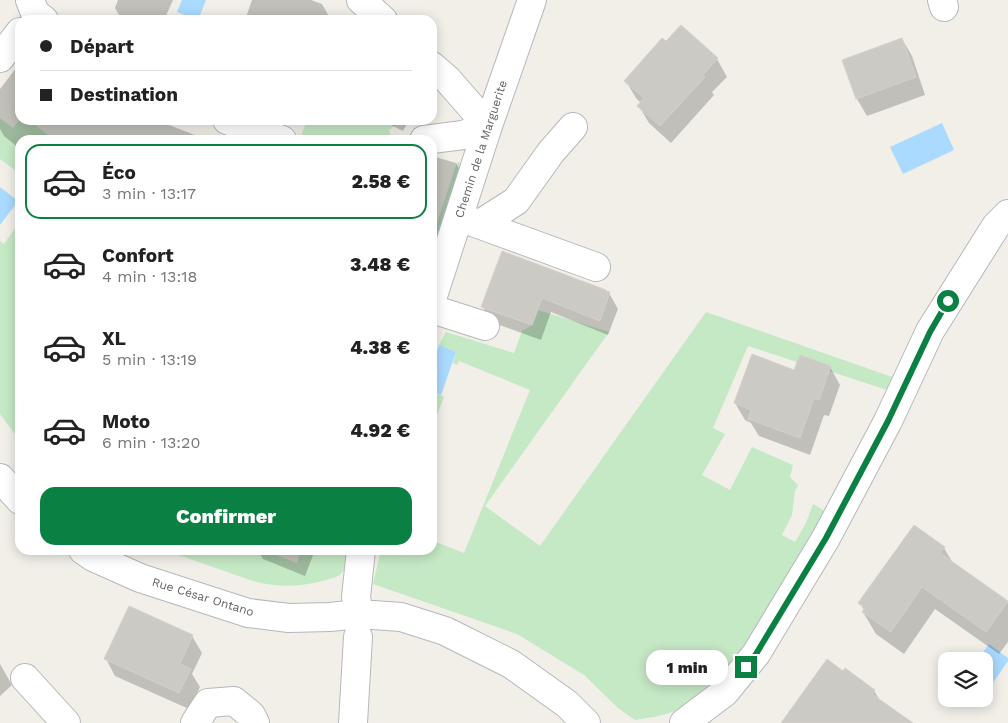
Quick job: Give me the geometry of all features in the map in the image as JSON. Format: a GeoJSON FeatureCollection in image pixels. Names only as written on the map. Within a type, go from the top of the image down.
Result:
{"type":"FeatureCollection","features":[{"type":"Feature","properties":{"kind":"street"},"geometry":{"type":"LineString","coordinates":[[361,0],[378,15]]}},
{"type":"Feature","properties":{"kind":"street","name":"Chemin de la Marguerite"},"geometry":{"type":"LineString","coordinates":[[437,288],[469,221],[488,126],[533,1]]}},
{"type":"Feature","properties":{"kind":"street"},"geometry":{"type":"LineString","coordinates":[[0,58],[15,39]]}},
{"type":"Feature","properties":{"kind":"street"},"geometry":{"type":"LineString","coordinates":[[437,70],[447,79],[488,126],[463,135],[437,138]]}},
{"type":"Feature","properties":{"kind":"street"},"geometry":{"type":"LineString","coordinates":[[240,125],[268,135]]}},
{"type":"Feature","properties":{"kind":"street"},"geometry":{"type":"LineString","coordinates":[[469,221],[516,201],[551,152],[573,127]]}},
{"type":"Feature","properties":{"kind":"street"},"geometry":{"type":"LineString","coordinates":[[684,723],[725,692],[756,654],[826,538],[888,421],[930,332],[996,226],[1008,214]]}},
{"type":"Feature","properties":{"kind":"street"},"geometry":{"type":"LineString","coordinates":[[469,221],[596,267]]}},
{"type":"Feature","properties":{"kind":"street"},"geometry":{"type":"LineString","coordinates":[[437,311],[485,326]]}},
{"type":"Feature","properties":{"kind":"street"},"geometry":{"type":"LineString","coordinates":[[0,478],[15,494]]}},
{"type":"Feature","properties":{"kind":"street","name":"Rue César Ontano"},"geometry":{"type":"LineString","coordinates":[[92,555],[140,578],[248,613],[289,618],[330,617],[359,626],[401,617],[445,631],[511,664],[567,704],[586,723]]}},
{"type":"Feature","properties":{"kind":"street"},"geometry":{"type":"LineString","coordinates":[[354,723],[359,626],[356,597],[360,555]]}},
{"type":"Feature","properties":{"kind":"street"},"geometry":{"type":"LineString","coordinates":[[25,678],[66,723]]}},
{"type":"Feature","properties":{"kind":"street"},"geometry":{"type":"LineString","coordinates":[[195,723],[208,704],[234,701],[251,715],[255,723]]}},
{"type":"Feature","properties":{"kind":"green space"},"geometry":{"type":"Polygon","coordinates":[[[0,118],[13,128],[15,125],[35,125],[48,135],[15,135],[15,170],[0,159],[0,118]]]}},
{"type":"Feature","properties":{"kind":"green space"},"geometry":{"type":"Polygon","coordinates":[[[305,125],[396,125],[389,130],[390,135],[301,135],[305,125]]]}},
{"type":"Feature","properties":{"kind":"green space"},"geometry":{"type":"Polygon","coordinates":[[[457,162],[462,164],[437,256],[437,223],[457,162]]]}},
{"type":"Feature","properties":{"kind":"green space"},"geometry":{"type":"Polygon","coordinates":[[[15,228],[15,434],[0,414],[0,241],[4,244],[15,228]]]}},
{"type":"Feature","properties":{"kind":"green space"},"geometry":{"type":"Polygon","coordinates":[[[538,310],[609,332],[485,506],[540,546],[706,312],[898,379],[887,390],[829,371],[830,366],[800,355],[797,362],[748,346],[713,428],[725,434],[702,475],[730,490],[752,447],[793,465],[790,477],[798,485],[795,491],[792,515],[782,535],[795,542],[806,523],[813,504],[825,511],[746,646],[718,681],[703,695],[674,712],[635,720],[618,708],[584,675],[517,634],[373,584],[380,555],[437,555],[437,543],[464,553],[530,390],[459,361],[457,365],[453,363],[456,352],[439,345],[446,332],[514,353],[522,331],[532,325],[538,310]]]}},
{"type":"Feature","properties":{"kind":"green space"},"geometry":{"type":"Polygon","coordinates":[[[437,394],[444,397],[437,415],[437,394]]]}},
{"type":"Feature","properties":{"kind":"green space"},"geometry":{"type":"Polygon","coordinates":[[[178,555],[275,555],[297,563],[299,555],[348,555],[346,567],[340,575],[320,582],[291,586],[253,581],[178,555]]]}},
{"type":"Feature","properties":{"kind":"water"},"geometry":{"type":"Polygon","coordinates":[[[182,0],[206,0],[200,15],[185,15],[177,12],[182,0]]]}},
{"type":"Feature","properties":{"kind":"water"},"geometry":{"type":"Polygon","coordinates":[[[942,123],[954,150],[903,174],[890,147],[942,123]]]}},
{"type":"Feature","properties":{"kind":"water"},"geometry":{"type":"Polygon","coordinates":[[[0,187],[15,199],[15,205],[0,225],[0,187]]]}},
{"type":"Feature","properties":{"kind":"water"},"geometry":{"type":"Polygon","coordinates":[[[439,345],[456,352],[441,395],[437,394],[437,351],[439,345]]]}},
{"type":"Feature","properties":{"kind":"water"},"geometry":{"type":"Polygon","coordinates":[[[989,644],[1008,658],[1008,661],[993,683],[993,652],[983,652],[989,644]]]}},
{"type":"Feature","properties":{"kind":"building"},"geometry":{"type":"Polygon","coordinates":[[[681,25],[718,58],[703,75],[705,77],[660,126],[637,106],[644,98],[624,81],[662,38],[666,41],[681,25]]]}},
{"type":"Feature","properties":{"kind":"building"},"geometry":{"type":"Polygon","coordinates":[[[902,38],[916,77],[856,99],[842,60],[902,38]]]}},
{"type":"Feature","properties":{"kind":"building"},"geometry":{"type":"Polygon","coordinates":[[[502,251],[610,292],[600,321],[542,298],[532,325],[481,307],[502,251]]]}},
{"type":"Feature","properties":{"kind":"building"},"geometry":{"type":"Polygon","coordinates":[[[752,354],[794,370],[800,355],[831,366],[819,400],[814,398],[800,438],[748,419],[751,410],[734,403],[752,354]]]}},
{"type":"Feature","properties":{"kind":"building"},"geometry":{"type":"Polygon","coordinates":[[[914,525],[945,547],[940,553],[1008,601],[986,632],[922,587],[891,632],[862,612],[865,608],[858,603],[914,525]]]}},
{"type":"Feature","properties":{"kind":"building"},"geometry":{"type":"Polygon","coordinates":[[[129,606],[193,635],[180,664],[191,669],[179,693],[104,659],[129,606]]]}},
{"type":"Feature","properties":{"kind":"building"},"geometry":{"type":"Polygon","coordinates":[[[827,659],[843,671],[845,668],[875,690],[872,694],[913,723],[781,723],[827,659]]]}},
{"type":"Feature","properties":{"kind":"route"},"geometry":{"type":"LineString","coordinates":[[746,667],[756,654],[826,538],[888,421],[930,332],[948,301]]}}]}
